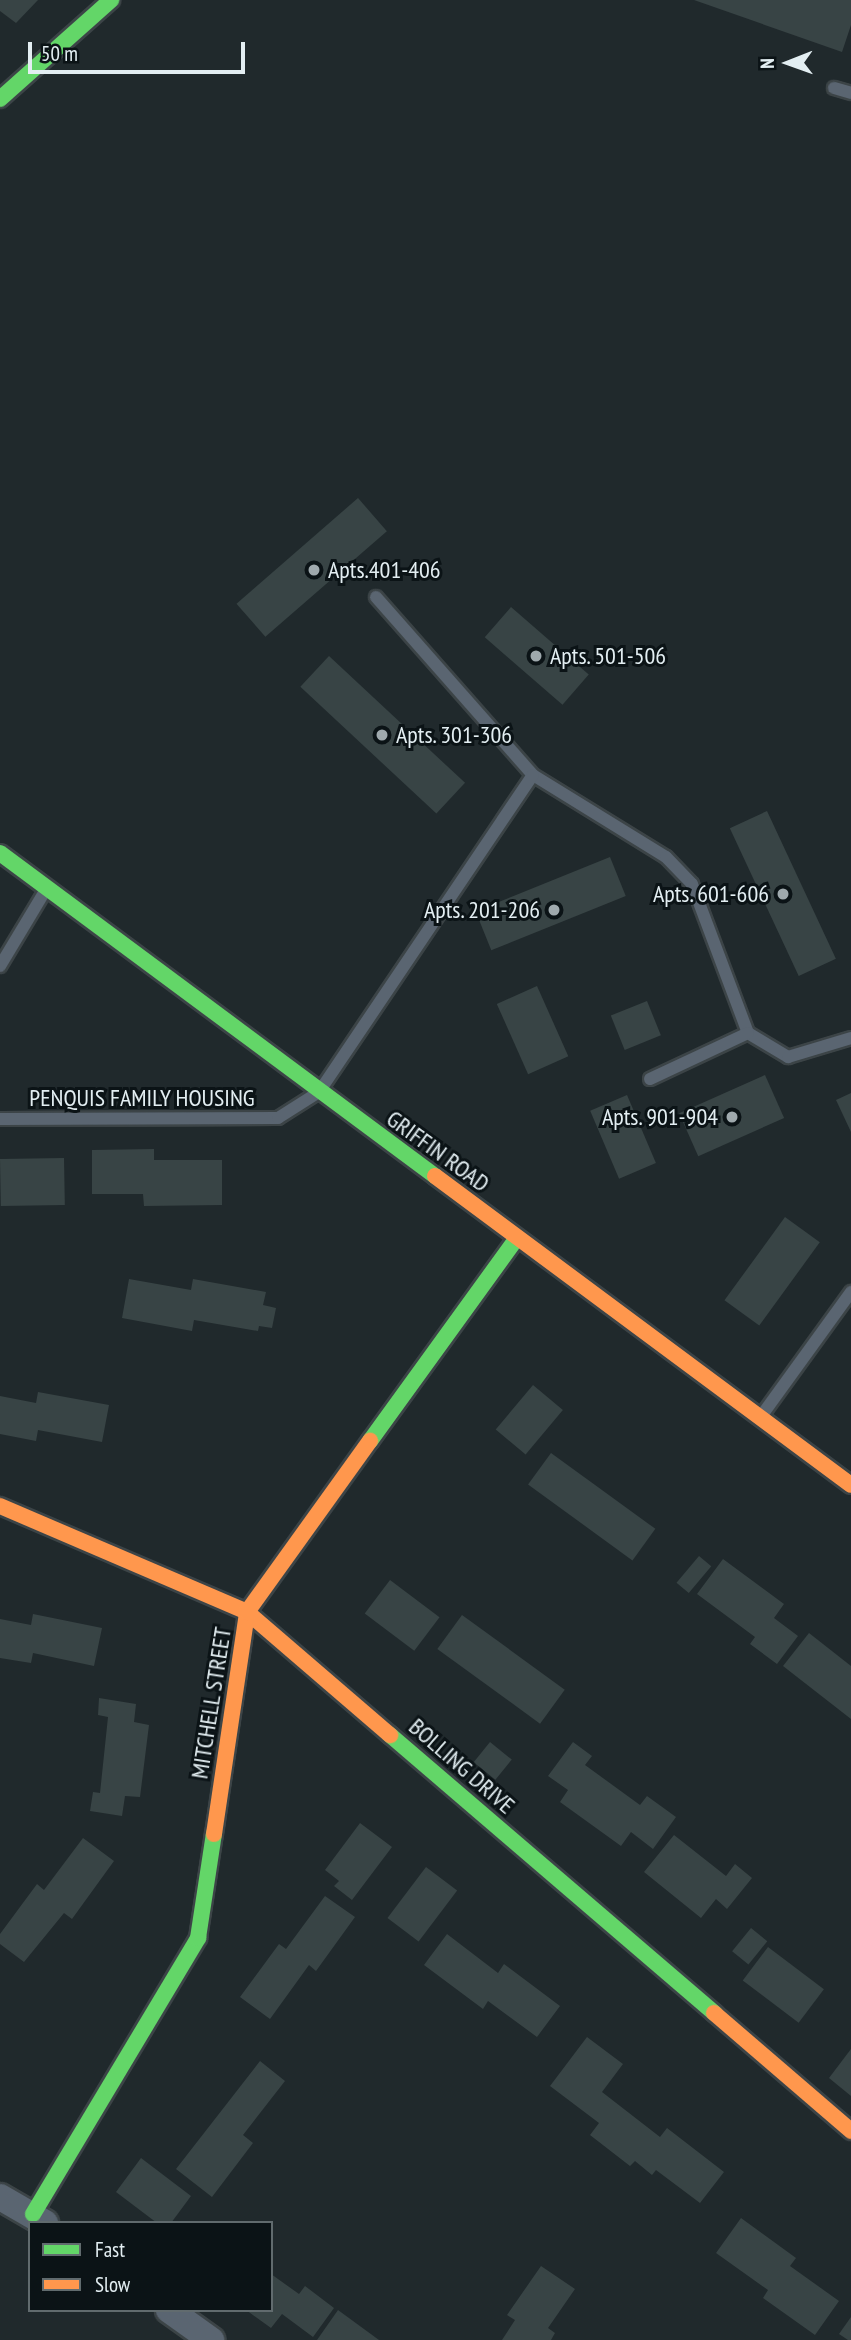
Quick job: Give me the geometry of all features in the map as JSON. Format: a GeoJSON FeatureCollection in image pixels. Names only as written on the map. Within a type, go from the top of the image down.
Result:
{"type":"FeatureCollection","features":[{"type":"Feature","properties":{"kind":"street"},"geometry":{"type":"LineString","coordinates":[[0,100],[111,0]]}},
{"type":"Feature","properties":{"kind":"street","name":"GRIFFIN ROAD"},"geometry":{"type":"LineString","coordinates":[[0,853],[851,1485]]}},
{"type":"Feature","properties":{"kind":"street","name":"MITCHELL STREET"},"geometry":{"type":"LineString","coordinates":[[39,2219],[198,1938],[247,1612],[517,1238]]}},
{"type":"Feature","properties":{"kind":"street","name":"BOLLING DRIVE"},"geometry":{"type":"LineString","coordinates":[[0,1506],[247,1612],[851,2131]]}},
{"type":"Feature","properties":{"kind":"street"},"geometry":{"type":"LineString","coordinates":[[0,2197],[39,2219]]}},
{"type":"Feature","properties":{"kind":"street"},"geometry":{"type":"LineString","coordinates":[[172,2312],[211,2340]]}},
{"type":"Feature","properties":{"kind":"lane"},"geometry":{"type":"LineString","coordinates":[[834,88],[851,93]]}},
{"type":"Feature","properties":{"kind":"lane"},"geometry":{"type":"LineString","coordinates":[[376,597],[533,775],[666,857],[692,884],[748,1032],[789,1057],[851,1038]]}},
{"type":"Feature","properties":{"kind":"lane"},"geometry":{"type":"LineString","coordinates":[[319,1092],[533,775]]}},
{"type":"Feature","properties":{"kind":"lane"},"geometry":{"type":"LineString","coordinates":[[0,966],[47,888]]}},
{"type":"Feature","properties":{"kind":"lane"},"geometry":{"type":"LineString","coordinates":[[650,1079],[748,1032]]}},
{"type":"Feature","properties":{"kind":"lane","name":"PENQUIS FAMILY HOUSING"},"geometry":{"type":"LineString","coordinates":[[0,1119],[278,1118],[319,1092]]}},
{"type":"Feature","properties":{"kind":"lane"},"geometry":{"type":"LineString","coordinates":[[760,1419],[851,1292]]}},
{"type":"Feature","properties":{"kind":"building"},"geometry":{"type":"Polygon","coordinates":[[[0,0],[38,0],[16,23],[0,11],[0,0]]]}},
{"type":"Feature","properties":{"kind":"building"},"geometry":{"type":"Polygon","coordinates":[[[694,0],[851,0],[851,25],[842,52],[694,0]]]}},
{"type":"Feature","properties":{"kind":"building","name":"Apts.401-406"},"geometry":{"type":"Polygon","coordinates":[[[358,498],[387,531],[265,637],[236,604],[358,498]]]}},
{"type":"Feature","properties":{"kind":"building","name":"Apts. 501-506"},"geometry":{"type":"Polygon","coordinates":[[[511,607],[589,675],[562,705],[485,637],[511,607]]]}},
{"type":"Feature","properties":{"kind":"building","name":"Apts. 301-306"},"geometry":{"type":"Polygon","coordinates":[[[329,656],[465,783],[436,814],[300,687],[329,656]]]}},
{"type":"Feature","properties":{"kind":"building","name":"Apts. 601-606"},"geometry":{"type":"Polygon","coordinates":[[[767,811],[836,959],[799,976],[730,828],[767,811]]]}},
{"type":"Feature","properties":{"kind":"building","name":"Apts. 201-206"},"geometry":{"type":"Polygon","coordinates":[[[610,857],[626,896],[491,950],[476,911],[610,857]]]}},
{"type":"Feature","properties":{"kind":"building"},"geometry":{"type":"Polygon","coordinates":[[[537,986],[568,1056],[528,1074],[497,1004],[537,986]]]}},
{"type":"Feature","properties":{"kind":"building"},"geometry":{"type":"Polygon","coordinates":[[[647,1001],[661,1035],[625,1050],[611,1016],[647,1001]]]}},
{"type":"Feature","properties":{"kind":"building","name":"Apts. 901-904"},"geometry":{"type":"Polygon","coordinates":[[[765,1075],[784,1118],[698,1156],[679,1113],[765,1075]]]}},
{"type":"Feature","properties":{"kind":"building"},"geometry":{"type":"Polygon","coordinates":[[[851,1093],[851,1132],[836,1100],[851,1093]]]}},
{"type":"Feature","properties":{"kind":"building"},"geometry":{"type":"Polygon","coordinates":[[[627,1095],[656,1163],[619,1179],[590,1111],[627,1095]]]}},
{"type":"Feature","properties":{"kind":"building"},"geometry":{"type":"Polygon","coordinates":[[[154,1149],[154,1160],[222,1160],[222,1205],[144,1206],[143,1194],[92,1194],[92,1150],[154,1149]]]}},
{"type":"Feature","properties":{"kind":"building"},"geometry":{"type":"Polygon","coordinates":[[[64,1158],[65,1205],[1,1206],[0,1159],[64,1158]]]}},
{"type":"Feature","properties":{"kind":"building"},"geometry":{"type":"Polygon","coordinates":[[[785,1217],[820,1242],[759,1326],[724,1300],[785,1217]]]}},
{"type":"Feature","properties":{"kind":"building"},"geometry":{"type":"Polygon","coordinates":[[[129,1279],[191,1290],[193,1279],[266,1292],[263,1305],[276,1308],[272,1328],[259,1326],[258,1331],[194,1320],[192,1331],[122,1318],[129,1279]]]}},
{"type":"Feature","properties":{"kind":"building"},"geometry":{"type":"Polygon","coordinates":[[[533,1385],[563,1410],[526,1454],[496,1429],[533,1385]]]}},
{"type":"Feature","properties":{"kind":"building"},"geometry":{"type":"Polygon","coordinates":[[[38,1392],[109,1405],[102,1442],[38,1430],[36,1441],[0,1434],[0,1396],[36,1403],[38,1392]]]}},
{"type":"Feature","properties":{"kind":"building"},"geometry":{"type":"Polygon","coordinates":[[[551,1453],[655,1529],[632,1560],[528,1485],[551,1453]]]}},
{"type":"Feature","properties":{"kind":"building"},"geometry":{"type":"Polygon","coordinates":[[[699,1556],[711,1566],[689,1593],[677,1583],[699,1556]]]}},
{"type":"Feature","properties":{"kind":"building"},"geometry":{"type":"Polygon","coordinates":[[[723,1559],[784,1604],[774,1618],[798,1636],[777,1664],[750,1644],[755,1637],[697,1594],[723,1559]]]}},
{"type":"Feature","properties":{"kind":"building"},"geometry":{"type":"Polygon","coordinates":[[[390,1580],[440,1617],[414,1651],[365,1614],[390,1580]]]}},
{"type":"Feature","properties":{"kind":"building"},"geometry":{"type":"Polygon","coordinates":[[[33,1614],[102,1628],[94,1666],[33,1653],[31,1663],[0,1658],[0,1619],[31,1625],[33,1614]]]}},
{"type":"Feature","properties":{"kind":"building"},"geometry":{"type":"Polygon","coordinates":[[[462,1615],[565,1690],[540,1724],[437,1649],[462,1615]]]}},
{"type":"Feature","properties":{"kind":"building"},"geometry":{"type":"Polygon","coordinates":[[[809,1633],[851,1666],[851,1719],[783,1666],[809,1633]]]}},
{"type":"Feature","properties":{"kind":"building"},"geometry":{"type":"Polygon","coordinates":[[[99,1698],[136,1704],[134,1722],[149,1725],[140,1797],[125,1796],[122,1816],[90,1811],[93,1792],[100,1793],[108,1717],[98,1715],[99,1698]]]}},
{"type":"Feature","properties":{"kind":"building"},"geometry":{"type":"Polygon","coordinates":[[[490,1742],[512,1760],[495,1780],[474,1762],[490,1742]]]}},
{"type":"Feature","properties":{"kind":"building"},"geometry":{"type":"Polygon","coordinates":[[[573,1742],[592,1756],[585,1765],[640,1805],[647,1796],[676,1817],[653,1849],[631,1832],[621,1846],[560,1802],[568,1790],[548,1776],[573,1742]]]}},
{"type":"Feature","properties":{"kind":"building"},"geometry":{"type":"Polygon","coordinates":[[[360,1823],[392,1847],[352,1900],[334,1886],[339,1881],[325,1870],[360,1823]]]}},
{"type":"Feature","properties":{"kind":"building"},"geometry":{"type":"Polygon","coordinates":[[[674,1835],[726,1876],[735,1864],[752,1878],[727,1909],[716,1899],[701,1918],[644,1872],[674,1835]]]}},
{"type":"Feature","properties":{"kind":"building"},"geometry":{"type":"Polygon","coordinates":[[[83,1838],[114,1861],[72,1919],[64,1913],[24,1962],[0,1944],[0,1934],[37,1884],[44,1890],[83,1838]]]}},
{"type":"Feature","properties":{"kind":"building"},"geometry":{"type":"Polygon","coordinates":[[[426,1867],[457,1890],[419,1942],[387,1918],[426,1867]]]}},
{"type":"Feature","properties":{"kind":"building"},"geometry":{"type":"Polygon","coordinates":[[[325,1896],[355,1917],[316,1971],[309,1965],[270,2019],[240,1997],[279,1944],[286,1949],[325,1896]]]}},
{"type":"Feature","properties":{"kind":"building"},"geometry":{"type":"Polygon","coordinates":[[[751,1928],[767,1941],[748,1965],[732,1951],[751,1928]]]}},
{"type":"Feature","properties":{"kind":"building"},"geometry":{"type":"Polygon","coordinates":[[[447,1934],[498,1973],[504,1964],[560,2006],[537,2037],[488,2001],[483,2009],[424,1965],[447,1934]]]}},
{"type":"Feature","properties":{"kind":"building"},"geometry":{"type":"Polygon","coordinates":[[[768,1947],[824,1989],[799,2023],[743,1981],[768,1947]]]}},
{"type":"Feature","properties":{"kind":"building"},"geometry":{"type":"Polygon","coordinates":[[[587,2037],[623,2064],[602,2092],[660,2137],[667,2128],[724,2172],[700,2203],[656,2170],[652,2175],[635,2161],[630,2166],[590,2135],[599,2123],[550,2086],[587,2037]]]}},
{"type":"Feature","properties":{"kind":"building"},"geometry":{"type":"Polygon","coordinates":[[[851,2049],[851,2096],[829,2078],[851,2049]]]}},
{"type":"Feature","properties":{"kind":"building"},"geometry":{"type":"Polygon","coordinates":[[[260,2061],[285,2081],[243,2135],[253,2143],[212,2197],[176,2169],[260,2061]]]}},
{"type":"Feature","properties":{"kind":"building"},"geometry":{"type":"Polygon","coordinates":[[[141,2158],[191,2196],[172,2221],[154,2221],[116,2192],[141,2158]]]}},
{"type":"Feature","properties":{"kind":"building"},"geometry":{"type":"Polygon","coordinates":[[[741,2218],[796,2258],[790,2266],[839,2301],[815,2335],[763,2298],[768,2290],[716,2253],[741,2218]]]}},
{"type":"Feature","properties":{"kind":"building"},"geometry":{"type":"Polygon","coordinates":[[[541,2266],[575,2289],[548,2328],[555,2333],[551,2340],[502,2340],[515,2320],[507,2315],[541,2266]]]}},
{"type":"Feature","properties":{"kind":"building"},"geometry":{"type":"Polygon","coordinates":[[[273,2275],[299,2294],[305,2286],[334,2308],[313,2337],[282,2314],[271,2328],[249,2312],[273,2312],[273,2275]]]}},
{"type":"Feature","properties":{"kind":"building"},"geometry":{"type":"Polygon","coordinates":[[[338,2310],[379,2340],[317,2340],[338,2310]]]}},
{"type":"Feature","properties":{"kind":"building"},"geometry":{"type":"Polygon","coordinates":[[[851,2317],[851,2340],[848,2340],[839,2334],[851,2317]]]}},
{"type":"Feature","properties":{"kind":"traffic: fast"},"geometry":{"type":"LineString","coordinates":[[0,99],[111,0]]}},
{"type":"Feature","properties":{"kind":"traffic: fast"},"geometry":{"type":"LineString","coordinates":[[0,853],[435,1176]]}},
{"type":"Feature","properties":{"kind":"traffic: fast"},"geometry":{"type":"LineString","coordinates":[[370,1441],[517,1238]]}},
{"type":"Feature","properties":{"kind":"traffic: fast"},"geometry":{"type":"LineString","coordinates":[[390,1735],[714,2013]]}},
{"type":"Feature","properties":{"kind":"traffic: fast"},"geometry":{"type":"LineString","coordinates":[[33,2214],[198,1938],[214,1834]]}},
{"type":"Feature","properties":{"kind":"traffic: slow"},"geometry":{"type":"LineString","coordinates":[[435,1176],[851,1485]]}},
{"type":"Feature","properties":{"kind":"traffic: slow"},"geometry":{"type":"LineString","coordinates":[[214,1834],[247,1612],[370,1441]]}},
{"type":"Feature","properties":{"kind":"traffic: slow"},"geometry":{"type":"LineString","coordinates":[[0,1506],[247,1612],[390,1735]]}},
{"type":"Feature","properties":{"kind":"traffic: slow"},"geometry":{"type":"LineString","coordinates":[[714,2013],[851,2131]]}},
{"type":"Feature","properties":{"kind":"place","name":"Apts.401-406"},"geometry":{"type":"Point","coordinates":[314,570]}},
{"type":"Feature","properties":{"kind":"place","name":"Apts. 501-506"},"geometry":{"type":"Point","coordinates":[536,656]}},
{"type":"Feature","properties":{"kind":"place","name":"Apts. 301-306"},"geometry":{"type":"Point","coordinates":[382,735]}},
{"type":"Feature","properties":{"kind":"place","name":"Apts. 601-606"},"geometry":{"type":"Point","coordinates":[783,894]}},
{"type":"Feature","properties":{"kind":"place","name":"Apts. 201-206"},"geometry":{"type":"Point","coordinates":[554,910]}},
{"type":"Feature","properties":{"kind":"place","name":"Apts. 901-904"},"geometry":{"type":"Point","coordinates":[732,1117]}}]}
